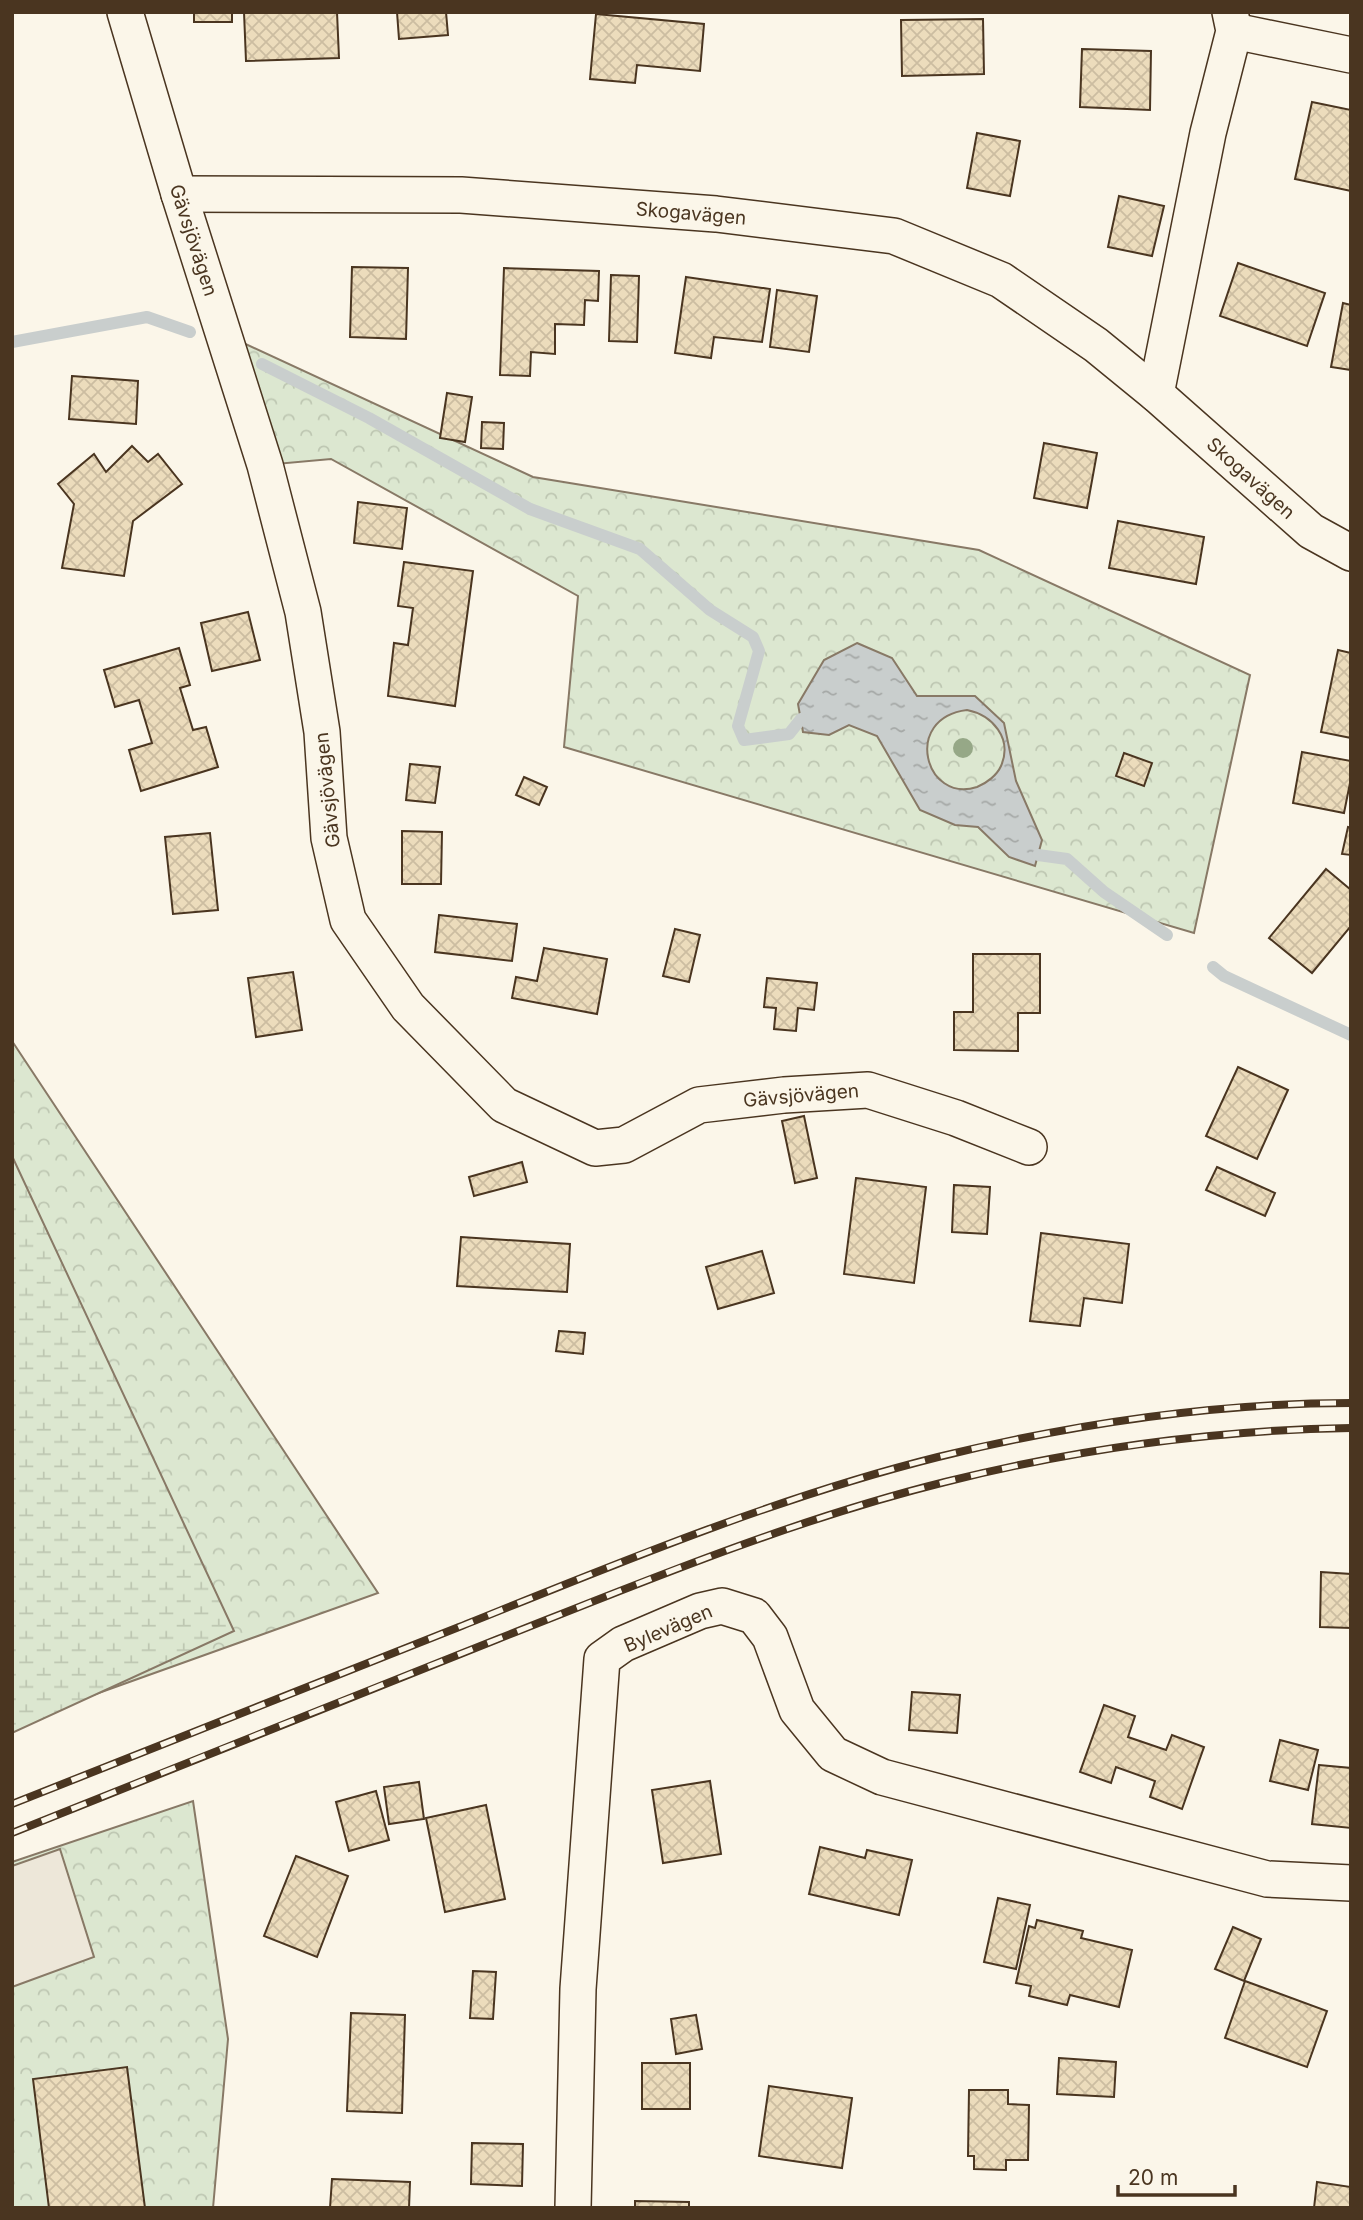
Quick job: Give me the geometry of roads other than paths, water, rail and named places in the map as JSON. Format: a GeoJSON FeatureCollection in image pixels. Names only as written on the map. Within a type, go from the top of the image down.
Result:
{"type":"FeatureCollection","features":[{"type":"Feature","properties":{"kind":"street","name":"Gävsjövägen"},"geometry":{"type":"LineString","coordinates":[[125,12],[179,194],[265,465],[303,612],[322,732],[330,838],[348,920],[408,1007],[504,1105],[595,1148],[624,1145],[699,1105],[784,1095],[868,1090],[956,1118],[1029,1147]]}},
{"type":"Feature","properties":{"kind":"street"},"geometry":{"type":"LineString","coordinates":[[1156,394],[1232,22],[1351,55]]}},
{"type":"Feature","properties":{"kind":"street","name":"Skogavägen"},"geometry":{"type":"LineString","coordinates":[[179,194],[461,195],[716,214],[894,236],[1001,280],[1096,345],[1156,394],[1311,531],[1351,554]]}},
{"type":"Feature","properties":{"kind":"street","name":"Bylevägen"},"geometry":{"type":"LineString","coordinates":[[573,2208],[578,1989],[602,1659],[623,1644],[700,1611],[722,1606],[754,1616],[770,1637],[797,1710],[833,1754],[882,1777],[1268,1879],[1351,1883]]}},
{"type":"Feature","properties":{"kind":"water"},"geometry":{"type":"Polygon","coordinates":[[[857,643],[892,658],[917,696],[975,696],[1004,723],[1016,781],[1042,840],[1035,866],[1009,857],[978,827],[955,825],[920,810],[877,736],[849,725],[829,735],[803,732],[798,704],[824,660],[857,643]],[[967,710],[947,716],[934,728],[928,742],[928,758],[934,772],[944,783],[959,789],[977,787],[988,781],[1001,766],[1004,756],[1002,737],[998,729],[976,713],[967,710]]]}},
{"type":"Feature","properties":{"kind":"waterway"},"geometry":{"type":"LineString","coordinates":[[12,342],[147,317],[190,332]]}},
{"type":"Feature","properties":{"kind":"waterway"},"geometry":{"type":"LineString","coordinates":[[262,364],[369,418],[530,509],[640,549],[710,610],[753,637],[759,651],[738,726],[744,740],[789,734],[801,719]]}},
{"type":"Feature","properties":{"kind":"waterway"},"geometry":{"type":"LineString","coordinates":[[1038,855],[1067,859],[1104,892],[1167,935]]}},
{"type":"Feature","properties":{"kind":"waterway"},"geometry":{"type":"LineString","coordinates":[[1213,967],[1224,976],[1351,1035]]}},
{"type":"Feature","properties":{"kind":"railway"},"geometry":{"type":"LineString","coordinates":[[12,1804],[636,1556],[756,1512],[877,1473],[989,1445],[1091,1425],[1195,1411],[1351,1403]]}},
{"type":"Feature","properties":{"kind":"railway"},"geometry":{"type":"LineString","coordinates":[[12,1833],[664,1574],[831,1514],[995,1470],[1095,1451],[1197,1437],[1351,1428]]}}]}
